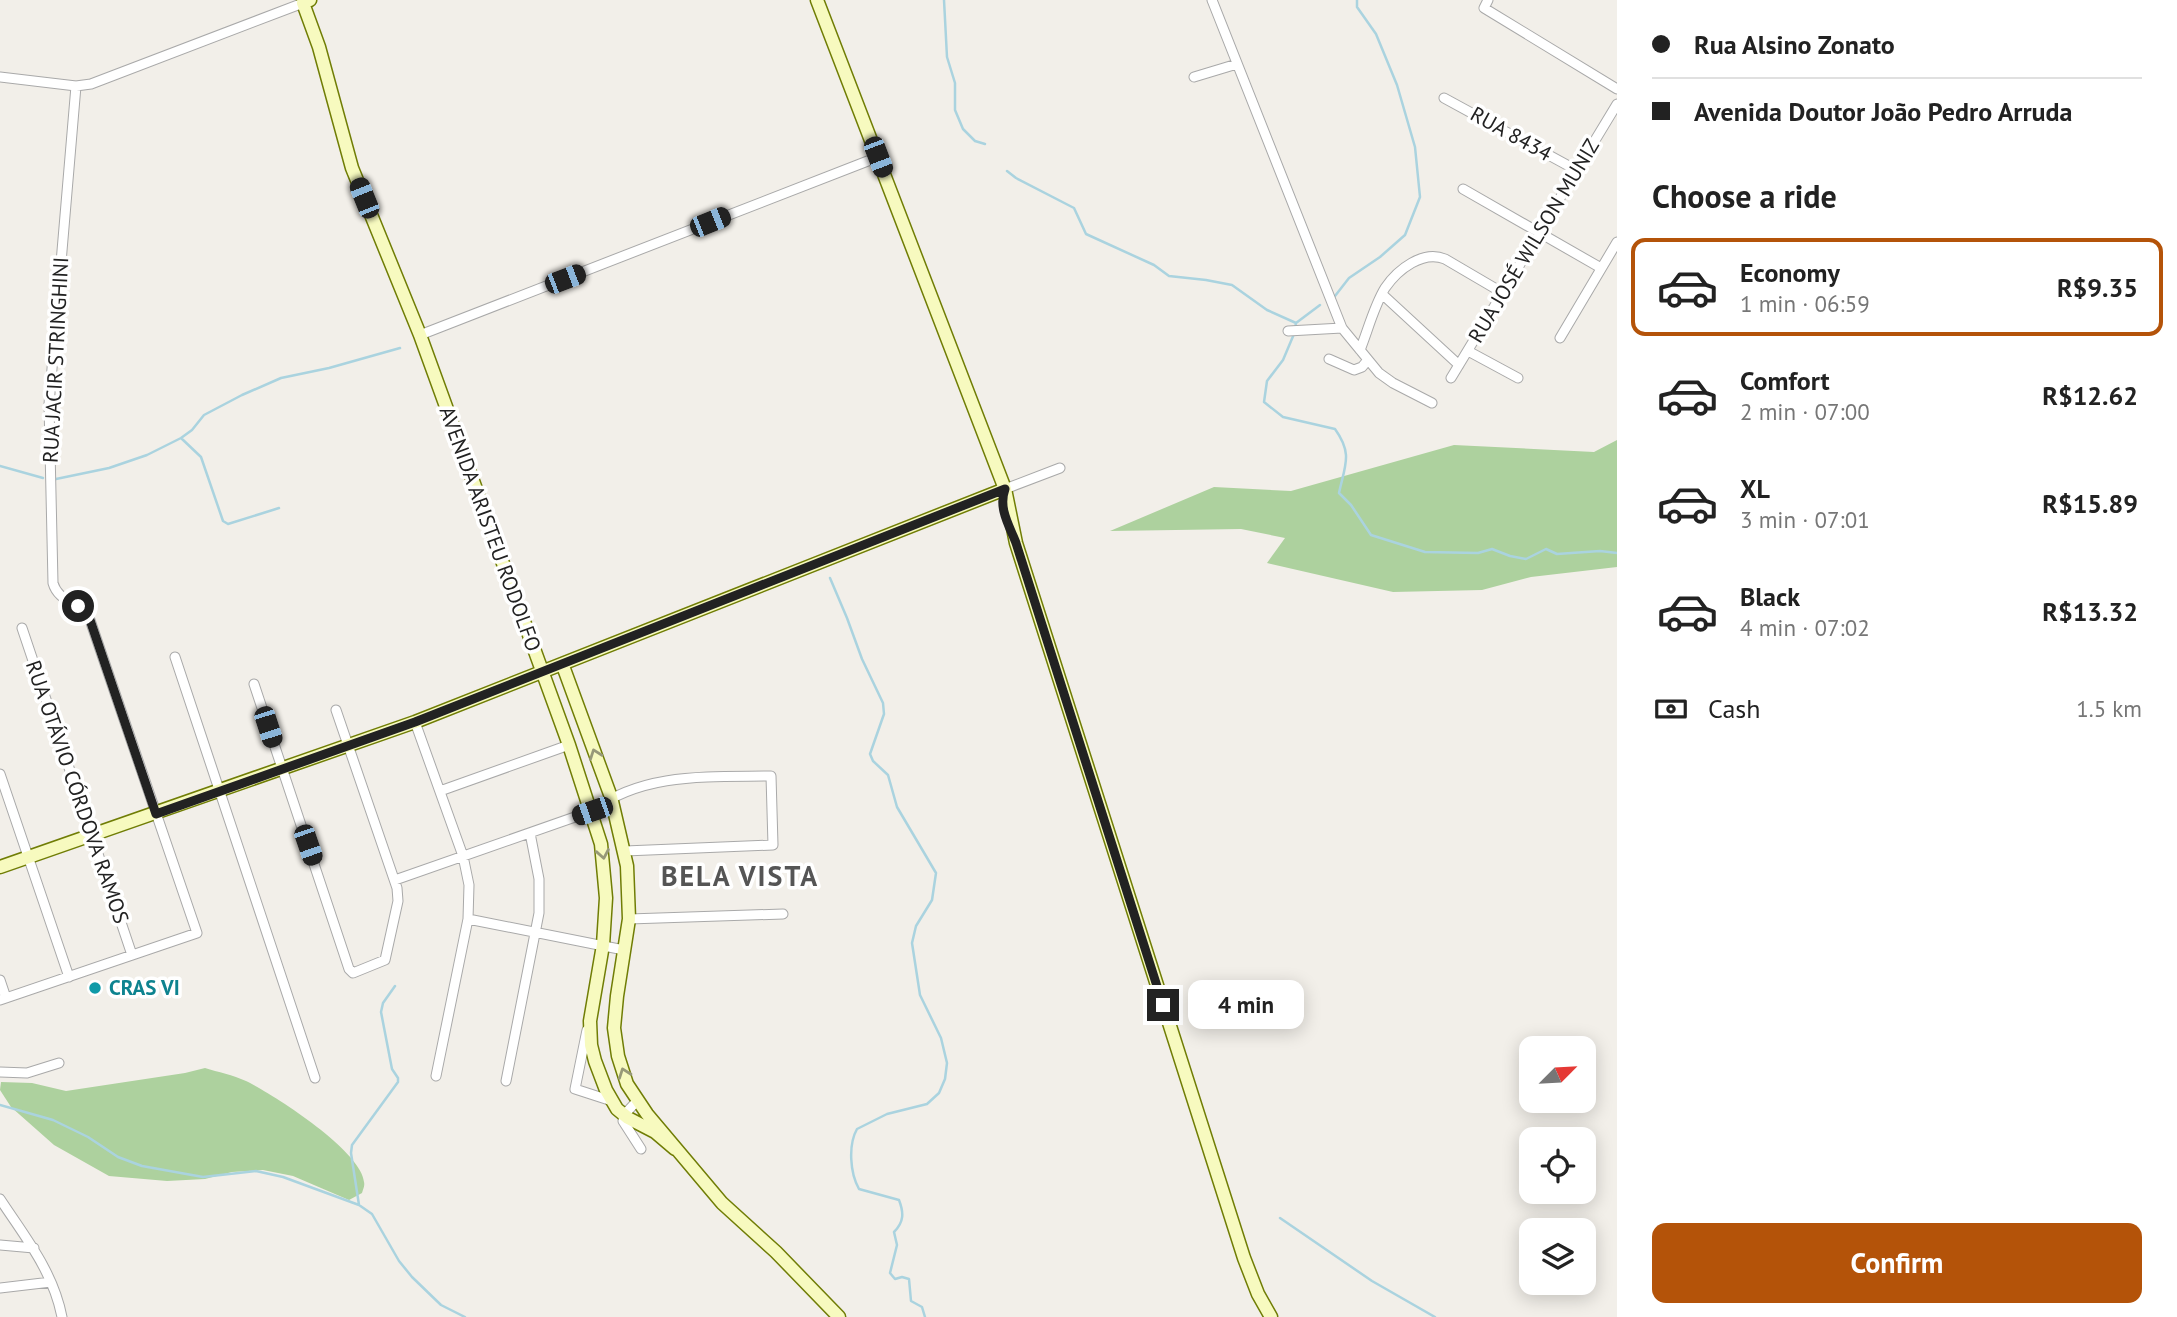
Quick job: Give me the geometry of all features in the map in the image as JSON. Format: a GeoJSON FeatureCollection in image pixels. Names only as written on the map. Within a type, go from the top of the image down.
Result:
{"type":"FeatureCollection","features":[{"type":"Feature","properties":{"kind":"street"},"geometry":{"type":"LineString","coordinates":[[817,0],[996,465],[998,486],[1005,489]]}},
{"type":"Feature","properties":{"kind":"street"},"geometry":{"type":"LineString","coordinates":[[1212,0],[1342,328],[1367,361],[1393,383],[1432,403]]}},
{"type":"Feature","properties":{"kind":"street"},"geometry":{"type":"LineString","coordinates":[[0,77],[76,86],[102,81],[306,1]]}},
{"type":"Feature","properties":{"kind":"street","name":"AVENIDA ARISTEU RODOLFO"},"geometry":{"type":"LineString","coordinates":[[306,1],[352,168],[420,335],[592,811],[606,870],[603,945],[590,1031],[600,1077],[612,1101],[624,1115],[655,1132],[675,1149]]}},
{"type":"Feature","properties":{"kind":"street"},"geometry":{"type":"LineString","coordinates":[[1486,4],[1617,89]]}},
{"type":"Feature","properties":{"kind":"street"},"geometry":{"type":"LineString","coordinates":[[1194,76],[1237,64]]}},
{"type":"Feature","properties":{"kind":"street","name":"RUA JACIR STRINGHINI"},"geometry":{"type":"LineString","coordinates":[[76,86],[50,376],[49,457],[53,583],[58,595],[82,608],[89,617],[156,814]]}},
{"type":"Feature","properties":{"kind":"street","name":"RUA 8434"},"geometry":{"type":"LineString","coordinates":[[1444,98],[1578,171]]}},
{"type":"Feature","properties":{"kind":"street","name":"RUA JOSÉ WILSON MUNIZ"},"geometry":{"type":"LineString","coordinates":[[1451,378],[1617,104]]}},
{"type":"Feature","properties":{"kind":"street"},"geometry":{"type":"LineString","coordinates":[[420,335],[878,157]]}},
{"type":"Feature","properties":{"kind":"street"},"geometry":{"type":"LineString","coordinates":[[1463,189],[1601,268]]}},
{"type":"Feature","properties":{"kind":"street"},"geometry":{"type":"LineString","coordinates":[[1560,338],[1617,242]]}},
{"type":"Feature","properties":{"kind":"street"},"geometry":{"type":"LineString","coordinates":[[1360,350],[1382,294],[1392,280],[1415,261],[1427,256],[1436,255],[1503,293]]}},
{"type":"Feature","properties":{"kind":"street"},"geometry":{"type":"LineString","coordinates":[[1382,294],[1459,365]]}},
{"type":"Feature","properties":{"kind":"street"},"geometry":{"type":"LineString","coordinates":[[1288,331],[1342,328]]}},
{"type":"Feature","properties":{"kind":"street"},"geometry":{"type":"LineString","coordinates":[[1468,351],[1518,378]]}},
{"type":"Feature","properties":{"kind":"street"},"geometry":{"type":"LineString","coordinates":[[1329,359],[1354,370],[1367,361]]}},
{"type":"Feature","properties":{"kind":"street"},"geometry":{"type":"LineString","coordinates":[[0,867],[349,747],[563,666],[1060,468]]}},
{"type":"Feature","properties":{"kind":"street"},"geometry":{"type":"LineString","coordinates":[[1005,489],[1002,509],[1016,543],[1249,1275],[1271,1317]]}},
{"type":"Feature","properties":{"kind":"street","name":"RUA OTÁVIO CÓRDOVA RAMOS"},"geometry":{"type":"LineString","coordinates":[[22,628],[132,955]]}},
{"type":"Feature","properties":{"kind":"street"},"geometry":{"type":"LineString","coordinates":[[175,657],[315,1078]]}},
{"type":"Feature","properties":{"kind":"street","name":"AVENIDA ARISTEU RODOLFO"},"geometry":{"type":"LineString","coordinates":[[563,666],[611,797],[625,850],[629,880],[629,919],[614,1028],[622,1071],[637,1101],[675,1149]]}},
{"type":"Feature","properties":{"kind":"street"},"geometry":{"type":"LineString","coordinates":[[254,684],[351,972],[380,964],[385,960],[398,901],[395,880],[337,710]]}},
{"type":"Feature","properties":{"kind":"street"},"geometry":{"type":"LineString","coordinates":[[415,722],[463,856],[469,885],[468,919],[436,1076]]}},
{"type":"Feature","properties":{"kind":"street"},"geometry":{"type":"LineString","coordinates":[[440,791],[569,745]]}},
{"type":"Feature","properties":{"kind":"street"},"geometry":{"type":"LineString","coordinates":[[0,774],[69,977]]}},
{"type":"Feature","properties":{"kind":"street"},"geometry":{"type":"LineString","coordinates":[[395,880],[592,811],[611,797],[631,789],[670,780],[771,776],[773,845],[625,850]]}},
{"type":"Feature","properties":{"kind":"street"},"geometry":{"type":"LineString","coordinates":[[0,980],[3,999],[197,933],[156,814]]}},
{"type":"Feature","properties":{"kind":"street"},"geometry":{"type":"LineString","coordinates":[[506,1081],[537,932],[540,896],[536,857],[530,833]]}},
{"type":"Feature","properties":{"kind":"street"},"geometry":{"type":"LineString","coordinates":[[629,919],[783,914]]}},
{"type":"Feature","properties":{"kind":"street"},"geometry":{"type":"LineString","coordinates":[[468,919],[624,950]]}},
{"type":"Feature","properties":{"kind":"street"},"geometry":{"type":"LineString","coordinates":[[592,1008],[575,1089],[612,1101]]}},
{"type":"Feature","properties":{"kind":"street"},"geometry":{"type":"LineString","coordinates":[[0,1072],[27,1073],[59,1063]]}},
{"type":"Feature","properties":{"kind":"street"},"geometry":{"type":"LineString","coordinates":[[637,1101],[624,1115],[626,1128],[642,1149]]}},
{"type":"Feature","properties":{"kind":"street"},"geometry":{"type":"LineString","coordinates":[[675,1149],[722,1203],[762,1238],[839,1317]]}},
{"type":"Feature","properties":{"kind":"street"},"geometry":{"type":"LineString","coordinates":[[0,1199],[34,1248],[51,1282],[62,1317]]}},
{"type":"Feature","properties":{"kind":"street"},"geometry":{"type":"LineString","coordinates":[[0,1245],[34,1248]]}},
{"type":"Feature","properties":{"kind":"street"},"geometry":{"type":"LineString","coordinates":[[0,1288],[51,1282]]}},
{"type":"Feature","properties":{"kind":"green space"},"geometry":{"type":"Polygon","coordinates":[[[1617,440],[1617,567],[1531,577],[1482,590],[1393,592],[1267,563],[1285,538],[1241,529],[1110,531],[1214,487],[1291,491],[1454,445],[1594,452],[1617,440]]]}},
{"type":"Feature","properties":{"kind":"green space"},"geometry":{"type":"Polygon","coordinates":[[[205,1068],[246,1081],[276,1098],[333,1140],[359,1169],[364,1183],[362,1193],[349,1200],[293,1176],[263,1170],[232,1172],[205,1179],[167,1181],[109,1176],[54,1145],[11,1107],[0,1090],[1,1082],[32,1083],[66,1091],[205,1068]]]}},
{"type":"Feature","properties":{"kind":"waterway"},"geometry":{"type":"LineString","coordinates":[[944,0],[947,57],[955,83],[955,110],[963,129],[975,141],[985,144]]}},
{"type":"Feature","properties":{"kind":"waterway"},"geometry":{"type":"LineString","coordinates":[[1335,296],[1349,278],[1380,257],[1405,235],[1420,197],[1415,147],[1397,85],[1376,34],[1357,7],[1357,0]]}},
{"type":"Feature","properties":{"kind":"waterway"},"geometry":{"type":"LineString","coordinates":[[1007,171],[1074,208],[1086,234],[1154,265],[1169,276],[1232,285],[1267,310],[1296,323]]}},
{"type":"Feature","properties":{"kind":"waterway"},"geometry":{"type":"LineString","coordinates":[[1295,328],[1296,323],[1320,305]]}},
{"type":"Feature","properties":{"kind":"waterway"},"geometry":{"type":"LineString","coordinates":[[1294,334],[1283,360],[1267,381],[1264,402],[1283,417],[1335,429],[1346,453],[1339,493],[1351,505],[1371,535],[1425,552],[1478,553],[1492,549],[1526,559],[1546,549],[1557,554],[1600,551],[1617,553]]}},
{"type":"Feature","properties":{"kind":"waterway"},"geometry":{"type":"LineString","coordinates":[[56,479],[109,468],[147,455],[181,438],[192,430],[204,415],[281,378],[400,348]]}},
{"type":"Feature","properties":{"kind":"waterway"},"geometry":{"type":"LineString","coordinates":[[181,438],[201,457],[223,521],[228,524],[279,508]]}},
{"type":"Feature","properties":{"kind":"waterway"},"geometry":{"type":"LineString","coordinates":[[0,466],[43,478]]}},
{"type":"Feature","properties":{"kind":"waterway"},"geometry":{"type":"LineString","coordinates":[[830,578],[862,659],[883,703],[884,714],[870,754],[873,761],[888,775],[897,807],[936,873],[932,900],[916,926],[912,943],[920,995],[941,1038],[947,1063],[945,1079],[939,1093],[927,1104],[887,1114],[857,1129],[851,1151],[859,1189],[899,1200],[902,1217],[894,1232],[897,1245],[890,1273],[895,1279],[909,1279],[911,1301],[922,1307],[925,1317]]}},
{"type":"Feature","properties":{"kind":"waterway"},"geometry":{"type":"LineString","coordinates":[[359,1205],[352,1145],[398,1082],[392,1069],[381,1012],[383,1003],[395,986]]}},
{"type":"Feature","properties":{"kind":"waterway"},"geometry":{"type":"LineString","coordinates":[[0,1105],[53,1120],[88,1137],[118,1157],[142,1166],[203,1177],[256,1171],[283,1177],[359,1205],[372,1214],[399,1261],[412,1277],[441,1305],[465,1317]]}},
{"type":"Feature","properties":{"kind":"waterway"},"geometry":{"type":"LineString","coordinates":[[1280,1218],[1372,1281],[1435,1317]]}},
{"type":"Feature","properties":{"kind":"place","name":"CRAS VI"},"geometry":{"type":"Point","coordinates":[95,988]}},
{"type":"Feature","properties":{"kind":"district","name":"BELA VISTA"},"geometry":{"type":"Point","coordinates":[740,876]}},
{"type":"Feature","properties":{"kind":"route"},"geometry":{"type":"LineString","coordinates":[[78,606],[89,617],[156,814],[349,747],[542,674],[1005,489],[1002,509],[1016,543],[1163,1005]]}}]}
